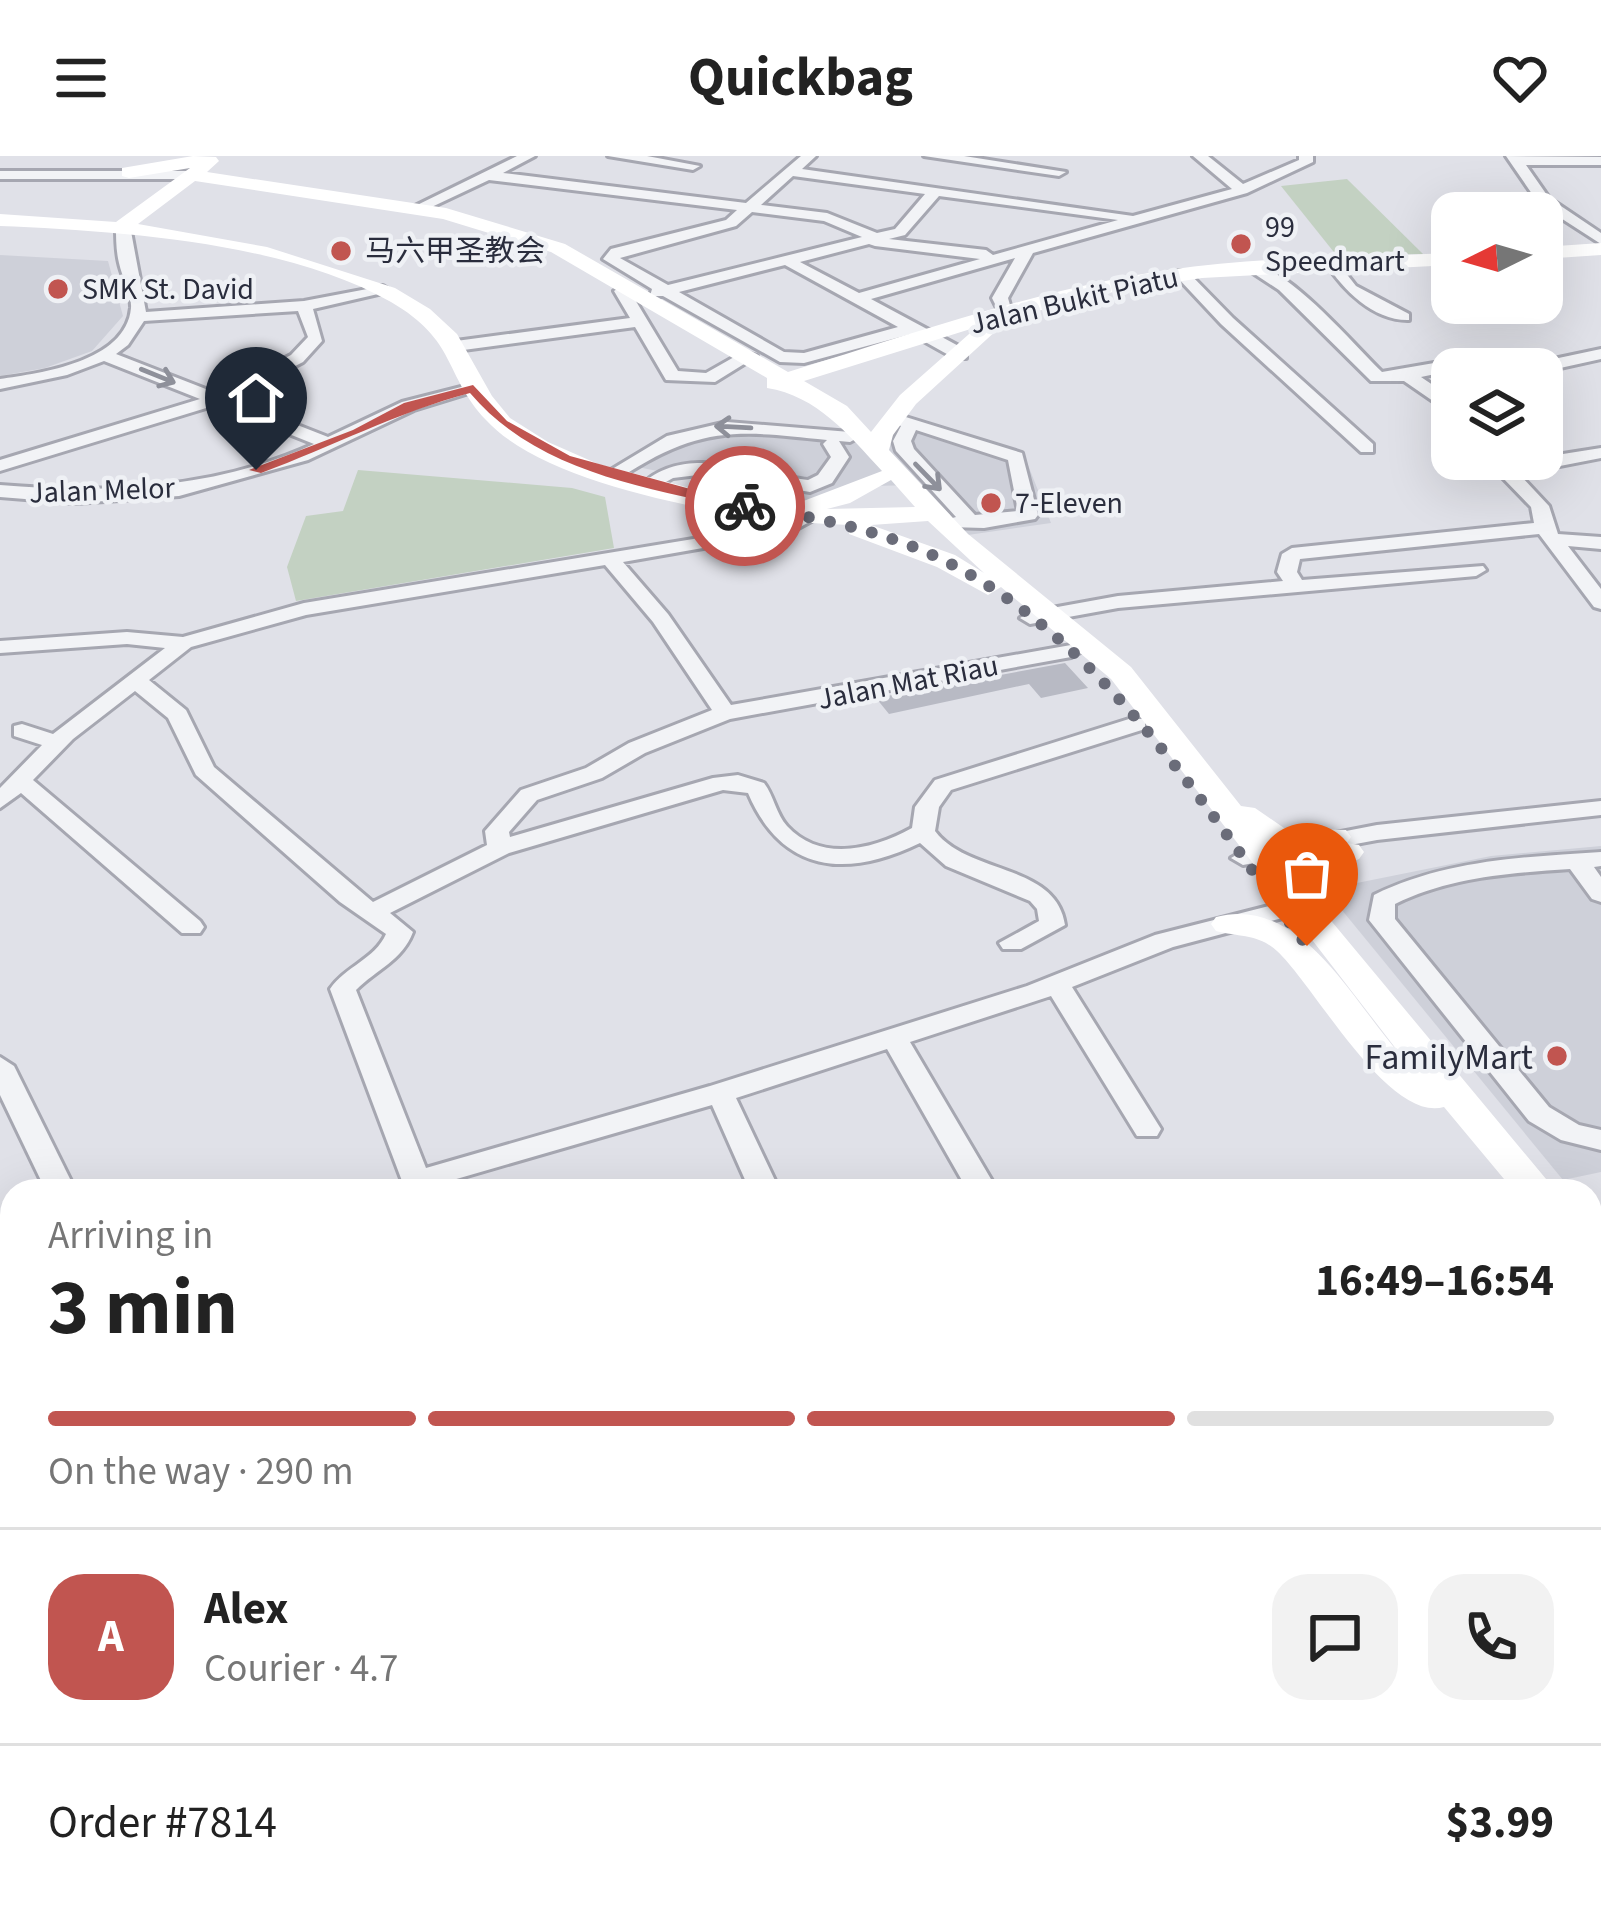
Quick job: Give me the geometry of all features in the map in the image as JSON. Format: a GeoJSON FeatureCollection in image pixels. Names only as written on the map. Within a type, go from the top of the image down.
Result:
{"type":"FeatureCollection","features":[{"type":"Feature","properties":{"kind":"main road"},"geometry":{"type":"LineString","coordinates":[[129,172],[215,156]]}},
{"type":"Feature","properties":{"kind":"main road"},"geometry":{"type":"LineString","coordinates":[[123,226],[215,156]]}},
{"type":"Feature","properties":{"kind":"main road"},"geometry":{"type":"LineString","coordinates":[[229,156],[220,171],[249,185]]}},
{"type":"Feature","properties":{"kind":"main road"},"geometry":{"type":"LineString","coordinates":[[191,175],[416,209],[510,232],[570,254],[839,411],[1072,651],[1142,715],[1196,755],[1257,831],[1281,839],[1341,845]]}},
{"type":"Feature","properties":{"kind":"main road"},"geometry":{"type":"LineString","coordinates":[[0,220],[123,226],[252,248],[350,276],[435,322],[456,346],[473,389],[503,423],[527,440],[613,475],[806,516],[909,545],[1100,651],[1142,715],[1431,1098],[1502,1179]]}},
{"type":"Feature","properties":{"kind":"main road"},"geometry":{"type":"LineString","coordinates":[[1563,252],[1601,250]]}},
{"type":"Feature","properties":{"kind":"main road","name":"Jalan Bukit Piatu"},"geometry":{"type":"LineString","coordinates":[[782,381],[921,332],[1074,294],[1182,274],[1431,260]]}},
{"type":"Feature","properties":{"kind":"main road"},"geometry":{"type":"LineString","coordinates":[[877,451],[876,442],[960,353],[1007,313]]}},
{"type":"Feature","properties":{"kind":"main road"},"geometry":{"type":"LineString","coordinates":[[782,381],[880,478],[940,519],[1001,595]]}},
{"type":"Feature","properties":{"kind":"main road"},"geometry":{"type":"LineString","coordinates":[[765,509],[824,502],[880,478]]}},
{"type":"Feature","properties":{"kind":"main road"},"geometry":{"type":"LineString","coordinates":[[806,516],[940,519]]}},
{"type":"Feature","properties":{"kind":"main road"},"geometry":{"type":"LineString","coordinates":[[1341,845],[1299,872],[1297,886],[1428,1060],[1526,1179]]}},
{"type":"Feature","properties":{"kind":"main road"},"geometry":{"type":"LineString","coordinates":[[1290,908],[1428,1060]]}},
{"type":"Feature","properties":{"kind":"main road"},"geometry":{"type":"LineString","coordinates":[[1228,924],[1252,923],[1288,942],[1386,1062],[1431,1098]]}},
{"type":"Feature","properties":{"kind":"street"},"geometry":{"type":"LineString","coordinates":[[91,172],[103,156]]}},
{"type":"Feature","properties":{"kind":"street"},"geometry":{"type":"LineString","coordinates":[[416,209],[528,156]]}},
{"type":"Feature","properties":{"kind":"street"},"geometry":{"type":"LineString","coordinates":[[615,156],[699,161]]}},
{"type":"Feature","properties":{"kind":"street"},"geometry":{"type":"LineString","coordinates":[[743,358],[709,377],[679,379],[668,371],[642,299],[611,257],[731,223],[809,156]]}},
{"type":"Feature","properties":{"kind":"street"},"geometry":{"type":"LineString","coordinates":[[931,156],[1059,172]]}},
{"type":"Feature","properties":{"kind":"street"},"geometry":{"type":"LineString","coordinates":[[1032,204],[1073,156]]}},
{"type":"Feature","properties":{"kind":"street"},"geometry":{"type":"LineString","coordinates":[[1200,156],[1241,190]]}},
{"type":"Feature","properties":{"kind":"street"},"geometry":{"type":"LineString","coordinates":[[858,298],[1241,190],[1296,170],[1306,156]]}},
{"type":"Feature","properties":{"kind":"street"},"geometry":{"type":"LineString","coordinates":[[1515,159],[1601,160]]}},
{"type":"Feature","properties":{"kind":"street"},"geometry":{"type":"LineString","coordinates":[[1515,159],[1544,201],[1601,240]]}},
{"type":"Feature","properties":{"kind":"street"},"geometry":{"type":"LineString","coordinates":[[653,198],[699,161]]}},
{"type":"Feature","properties":{"kind":"street"},"geometry":{"type":"LineString","coordinates":[[791,172],[1140,219]]}},
{"type":"Feature","properties":{"kind":"street"},"geometry":{"type":"LineString","coordinates":[[0,175],[191,175]]}},
{"type":"Feature","properties":{"kind":"street"},"geometry":{"type":"LineString","coordinates":[[485,175],[838,219],[865,238],[999,257]]}},
{"type":"Feature","properties":{"kind":"street"},"geometry":{"type":"LineString","coordinates":[[456,346],[900,232],[935,192]]}},
{"type":"Feature","properties":{"kind":"street"},"geometry":{"type":"LineString","coordinates":[[0,384],[54,374],[121,344],[140,305],[127,268],[123,226]]}},
{"type":"Feature","properties":{"kind":"street"},"geometry":{"type":"LineString","coordinates":[[1007,313],[1000,298],[1029,248]]}},
{"type":"Feature","properties":{"kind":"street"},"geometry":{"type":"LineString","coordinates":[[784,259],[960,353]]}},
{"type":"Feature","properties":{"kind":"street"},"geometry":{"type":"LineString","coordinates":[[1334,263],[1351,289],[1403,317]]}},
{"type":"Feature","properties":{"kind":"street"},"geometry":{"type":"LineString","coordinates":[[762,265],[890,334]]}},
{"type":"Feature","properties":{"kind":"street"},"geometry":{"type":"LineString","coordinates":[[1256,268],[1285,287],[1373,375],[1407,375],[1469,362],[1534,368],[1601,354]]}},
{"type":"Feature","properties":{"kind":"street"},"geometry":{"type":"LineString","coordinates":[[1182,274],[1207,303],[1367,448]]}},
{"type":"Feature","properties":{"kind":"street"},"geometry":{"type":"LineString","coordinates":[[138,316],[304,306],[383,291]]}},
{"type":"Feature","properties":{"kind":"street"},"geometry":{"type":"LineString","coordinates":[[642,299],[780,358],[804,358],[890,334],[921,332]]}},
{"type":"Feature","properties":{"kind":"street"},"geometry":{"type":"LineString","coordinates":[[0,466],[127,430],[256,380],[311,348],[315,328],[304,306]]}},
{"type":"Feature","properties":{"kind":"street"},"geometry":{"type":"LineString","coordinates":[[104,355],[331,444]]}},
{"type":"Feature","properties":{"kind":"street"},"geometry":{"type":"LineString","coordinates":[[1407,375],[1431,392]]}},
{"type":"Feature","properties":{"kind":"street","name":"Jalan Melor"},"geometry":{"type":"LineString","coordinates":[[0,491],[74,496],[179,490],[331,444],[408,406],[473,389]]}},
{"type":"Feature","properties":{"kind":"street"},"geometry":{"type":"LineString","coordinates":[[901,420],[1016,457],[1028,514],[984,523],[940,519],[905,451],[901,420]]}},
{"type":"Feature","properties":{"kind":"street"},"geometry":{"type":"LineString","coordinates":[[613,475],[660,444],[712,426],[841,440],[840,457],[825,479],[811,486],[688,466],[661,475],[650,485]]}},
{"type":"Feature","properties":{"kind":"street"},"geometry":{"type":"LineString","coordinates":[[1601,453],[1507,472],[1540,506],[1548,534],[1601,603]]}},
{"type":"Feature","properties":{"kind":"street"},"geometry":{"type":"LineString","coordinates":[[0,647],[127,638],[184,643],[304,609],[782,530],[806,516]]}},
{"type":"Feature","properties":{"kind":"street"},"geometry":{"type":"LineString","coordinates":[[1297,586],[1287,572],[1292,554],[1548,534],[1601,543]]}},
{"type":"Feature","properties":{"kind":"street"},"geometry":{"type":"LineString","coordinates":[[1039,615],[1476,570],[1452,538]]}},
{"type":"Feature","properties":{"kind":"street"},"geometry":{"type":"LineString","coordinates":[[607,556],[735,713]]}},
{"type":"Feature","properties":{"kind":"street"},"geometry":{"type":"LineString","coordinates":[[0,801],[56,742],[184,643]]}},
{"type":"Feature","properties":{"kind":"street","name":"Jalan Mat Riau"},"geometry":{"type":"LineString","coordinates":[[500,848],[497,831],[529,795],[735,713],[1072,651]]}},
{"type":"Feature","properties":{"kind":"street"},"geometry":{"type":"LineString","coordinates":[[136,680],[178,715],[204,770],[349,897],[400,932],[387,957],[350,979],[344,989],[417,1179]]}},
{"type":"Feature","properties":{"kind":"street"},"geometry":{"type":"LineString","coordinates":[[1012,943],[1052,925],[1046,900],[1007,880],[950,862],[931,848],[922,831],[926,807],[943,784],[1142,715]]}},
{"type":"Feature","properties":{"kind":"street"},"geometry":{"type":"LineString","coordinates":[[22,731],[56,742]]}},
{"type":"Feature","properties":{"kind":"street"},"geometry":{"type":"LineString","coordinates":[[18,778],[191,927]]}},
{"type":"Feature","properties":{"kind":"street"},"geometry":{"type":"LineString","coordinates":[[375,911],[500,848],[698,788],[735,782],[758,788],[780,831],[802,845],[831,854],[877,854],[922,831]]}},
{"type":"Feature","properties":{"kind":"street"},"geometry":{"type":"LineString","coordinates":[[1257,863],[1341,845],[1601,808]]}},
{"type":"Feature","properties":{"kind":"street"},"geometry":{"type":"LineString","coordinates":[[1341,845],[1601,826]]}},
{"type":"Feature","properties":{"kind":"street"},"geometry":{"type":"LineString","coordinates":[[1601,894],[1589,860],[1480,872],[1396,892],[1382,900],[1382,920],[1540,1114],[1571,1133],[1601,1140]]}},
{"type":"Feature","properties":{"kind":"street"},"geometry":{"type":"LineString","coordinates":[[425,1179],[719,1093],[1056,983],[1135,950],[1290,908]]}},
{"type":"Feature","properties":{"kind":"street"},"geometry":{"type":"LineString","coordinates":[[1056,983],[1147,1129]]}},
{"type":"Feature","properties":{"kind":"street"},"geometry":{"type":"LineString","coordinates":[[893,1035],[975,1179]]}},
{"type":"Feature","properties":{"kind":"street"},"geometry":{"type":"LineString","coordinates":[[0,1066],[55,1179]]}},
{"type":"Feature","properties":{"kind":"street"},"geometry":{"type":"LineString","coordinates":[[719,1093],[758,1179]]}},
{"type":"Feature","properties":{"kind":"shaded area","name":"SMK St. David"},"geometry":{"type":"Polygon","coordinates":[[[0,255],[108,261],[123,316],[92,351],[45,368],[0,376],[0,255]]]}},
{"type":"Feature","properties":{"kind":"shaded area"},"geometry":{"type":"Polygon","coordinates":[[[914,417],[1024,455],[1051,523],[968,535],[922,485],[869,486],[824,504],[617,463],[652,443],[720,421],[892,437],[914,417]]]}},
{"type":"Feature","properties":{"kind":"shaded area"},"geometry":{"type":"Polygon","coordinates":[[[1601,846],[1601,1172],[1562,1179],[1332,898],[1342,886],[1491,856],[1601,846]]]}},
{"type":"Feature","properties":{"kind":"green space"},"geometry":{"type":"Polygon","coordinates":[[[1347,179],[1423,254],[1337,256],[1281,186],[1347,179]]]}},
{"type":"Feature","properties":{"kind":"green space"},"geometry":{"type":"Polygon","coordinates":[[[358,470],[572,488],[605,497],[614,548],[296,601],[287,567],[306,516],[343,511],[358,470]]]}},
{"type":"Feature","properties":{"kind":"building"},"geometry":{"type":"Polygon","coordinates":[[[1065,663],[1088,688],[1041,698],[1029,684],[889,714],[876,698],[1065,663]]]}},
{"type":"Feature","properties":{"kind":"way so far"},"geometry":{"type":"LineString","coordinates":[[745,506],[806,516],[891,539],[946,561],[1001,595],[1072,651],[1113,693],[1307,946]]}},
{"type":"Feature","properties":{"kind":"place","name":"99 Speedmart"},"geometry":{"type":"Point","coordinates":[1241,244]}},
{"type":"Feature","properties":{"kind":"place","name":"马六甲圣教会"},"geometry":{"type":"Point","coordinates":[341,251]}},
{"type":"Feature","properties":{"kind":"place","name":"SMK St. David"},"geometry":{"type":"Point","coordinates":[58,289]}},
{"type":"Feature","properties":{"kind":"place","name":"7-Eleven"},"geometry":{"type":"Point","coordinates":[991,503]}},
{"type":"Feature","properties":{"kind":"place","name":"FamilyMart"},"geometry":{"type":"Point","coordinates":[1557,1056]}},
{"type":"Feature","properties":{"kind":"route"},"geometry":{"type":"LineString","coordinates":[[256,470],[358,433],[408,406],[473,389],[503,423],[566,459],[650,485],[745,506]]}}]}
